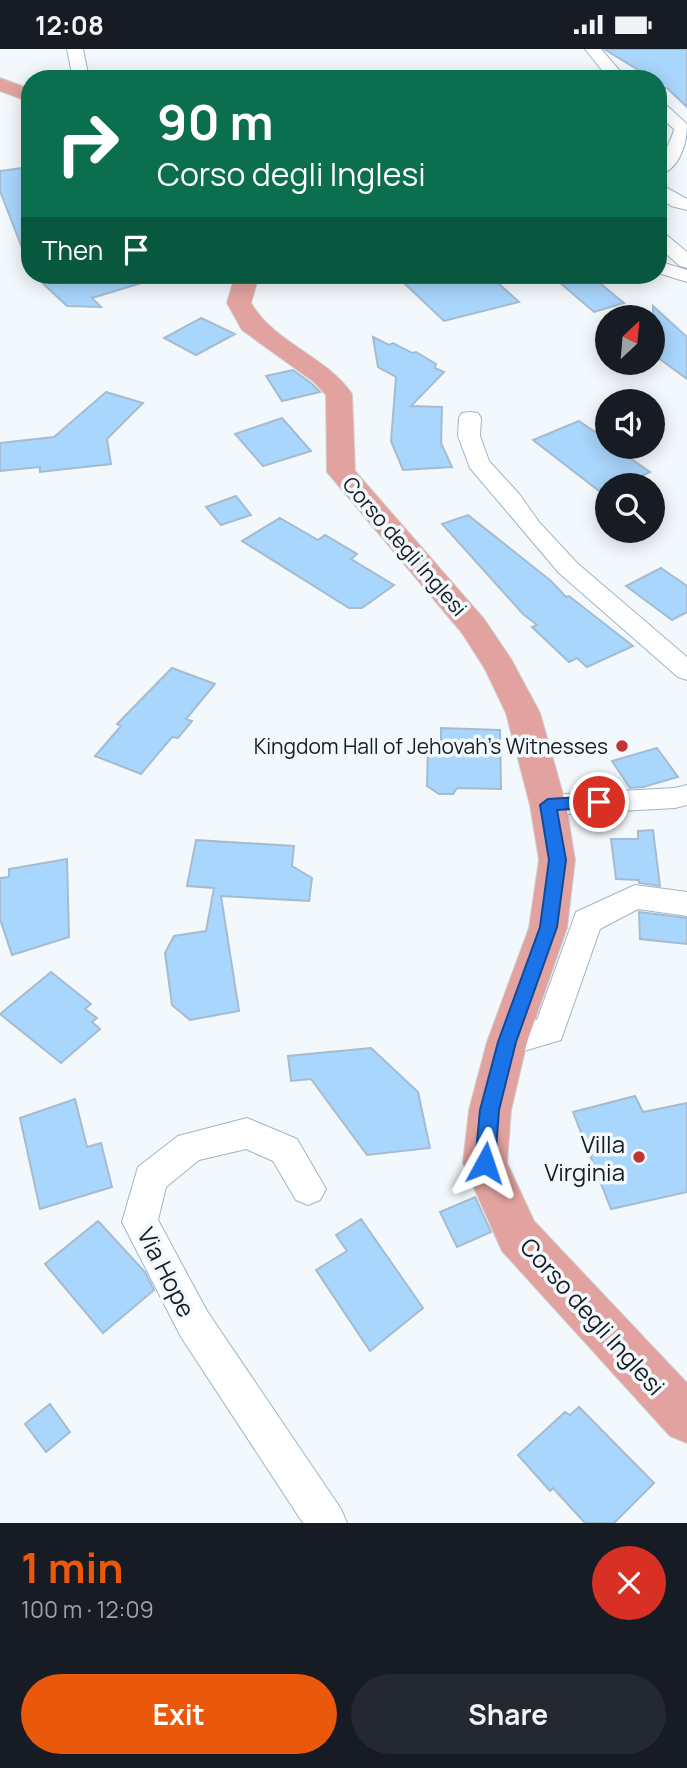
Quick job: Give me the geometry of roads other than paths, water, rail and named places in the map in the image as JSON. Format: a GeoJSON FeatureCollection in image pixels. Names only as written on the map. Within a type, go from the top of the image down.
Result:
{"type":"FeatureCollection","features":[{"type":"Feature","properties":{"kind":"main road"},"geometry":{"type":"LineString","coordinates":[[0,83],[21,92]]}},
{"type":"Feature","properties":{"kind":"main road","name":"Corso degli Inglesi"},"geometry":{"type":"LineString","coordinates":[[244,284],[239,303],[251,325],[323,376],[339,394],[341,472],[473,626],[500,667],[523,713],[548,805],[558,860],[548,927],[507,1042],[490,1110],[485,1163],[518,1236],[687,1419]]}},
{"type":"Feature","properties":{"kind":"street"},"geometry":{"type":"LineString","coordinates":[[75,49],[79,70]]}},
{"type":"Feature","properties":{"kind":"street"},"geometry":{"type":"LineString","coordinates":[[593,49],[608,70]]}},
{"type":"Feature","properties":{"kind":"street"},"geometry":{"type":"LineString","coordinates":[[667,114],[682,128],[680,142],[667,162]]}},
{"type":"Feature","properties":{"kind":"street"},"geometry":{"type":"LineString","coordinates":[[667,195],[687,205]]}},
{"type":"Feature","properties":{"kind":"street"},"geometry":{"type":"LineString","coordinates":[[667,244],[687,261]]}},
{"type":"Feature","properties":{"kind":"street"},"geometry":{"type":"LineString","coordinates":[[667,270],[687,276]]}},
{"type":"Feature","properties":{"kind":"street"},"geometry":{"type":"LineString","coordinates":[[470,418],[469,436],[478,463],[512,500],[531,527],[568,568],[687,671]]}},
{"type":"Feature","properties":{"kind":"street"},"geometry":{"type":"LineString","coordinates":[[548,805],[675,799],[687,795]]}},
{"type":"Feature","properties":{"kind":"street"},"geometry":{"type":"LineString","coordinates":[[507,1042],[551,1030],[587,921],[635,897],[687,904]]}},
{"type":"Feature","properties":{"kind":"street","name":"Via Hope"},"geometry":{"type":"LineString","coordinates":[[308,1189],[285,1150],[247,1133],[190,1147],[150,1178],[140,1222],[194,1324],[327,1523]]}},
{"type":"Feature","properties":{"kind":"place","name":"Kingdom Hall of Jehovah's Witnesses"},"geometry":{"type":"Point","coordinates":[622,746]}},
{"type":"Feature","properties":{"kind":"place","name":"Villa Virginia"},"geometry":{"type":"Point","coordinates":[639,1157]}}]}
